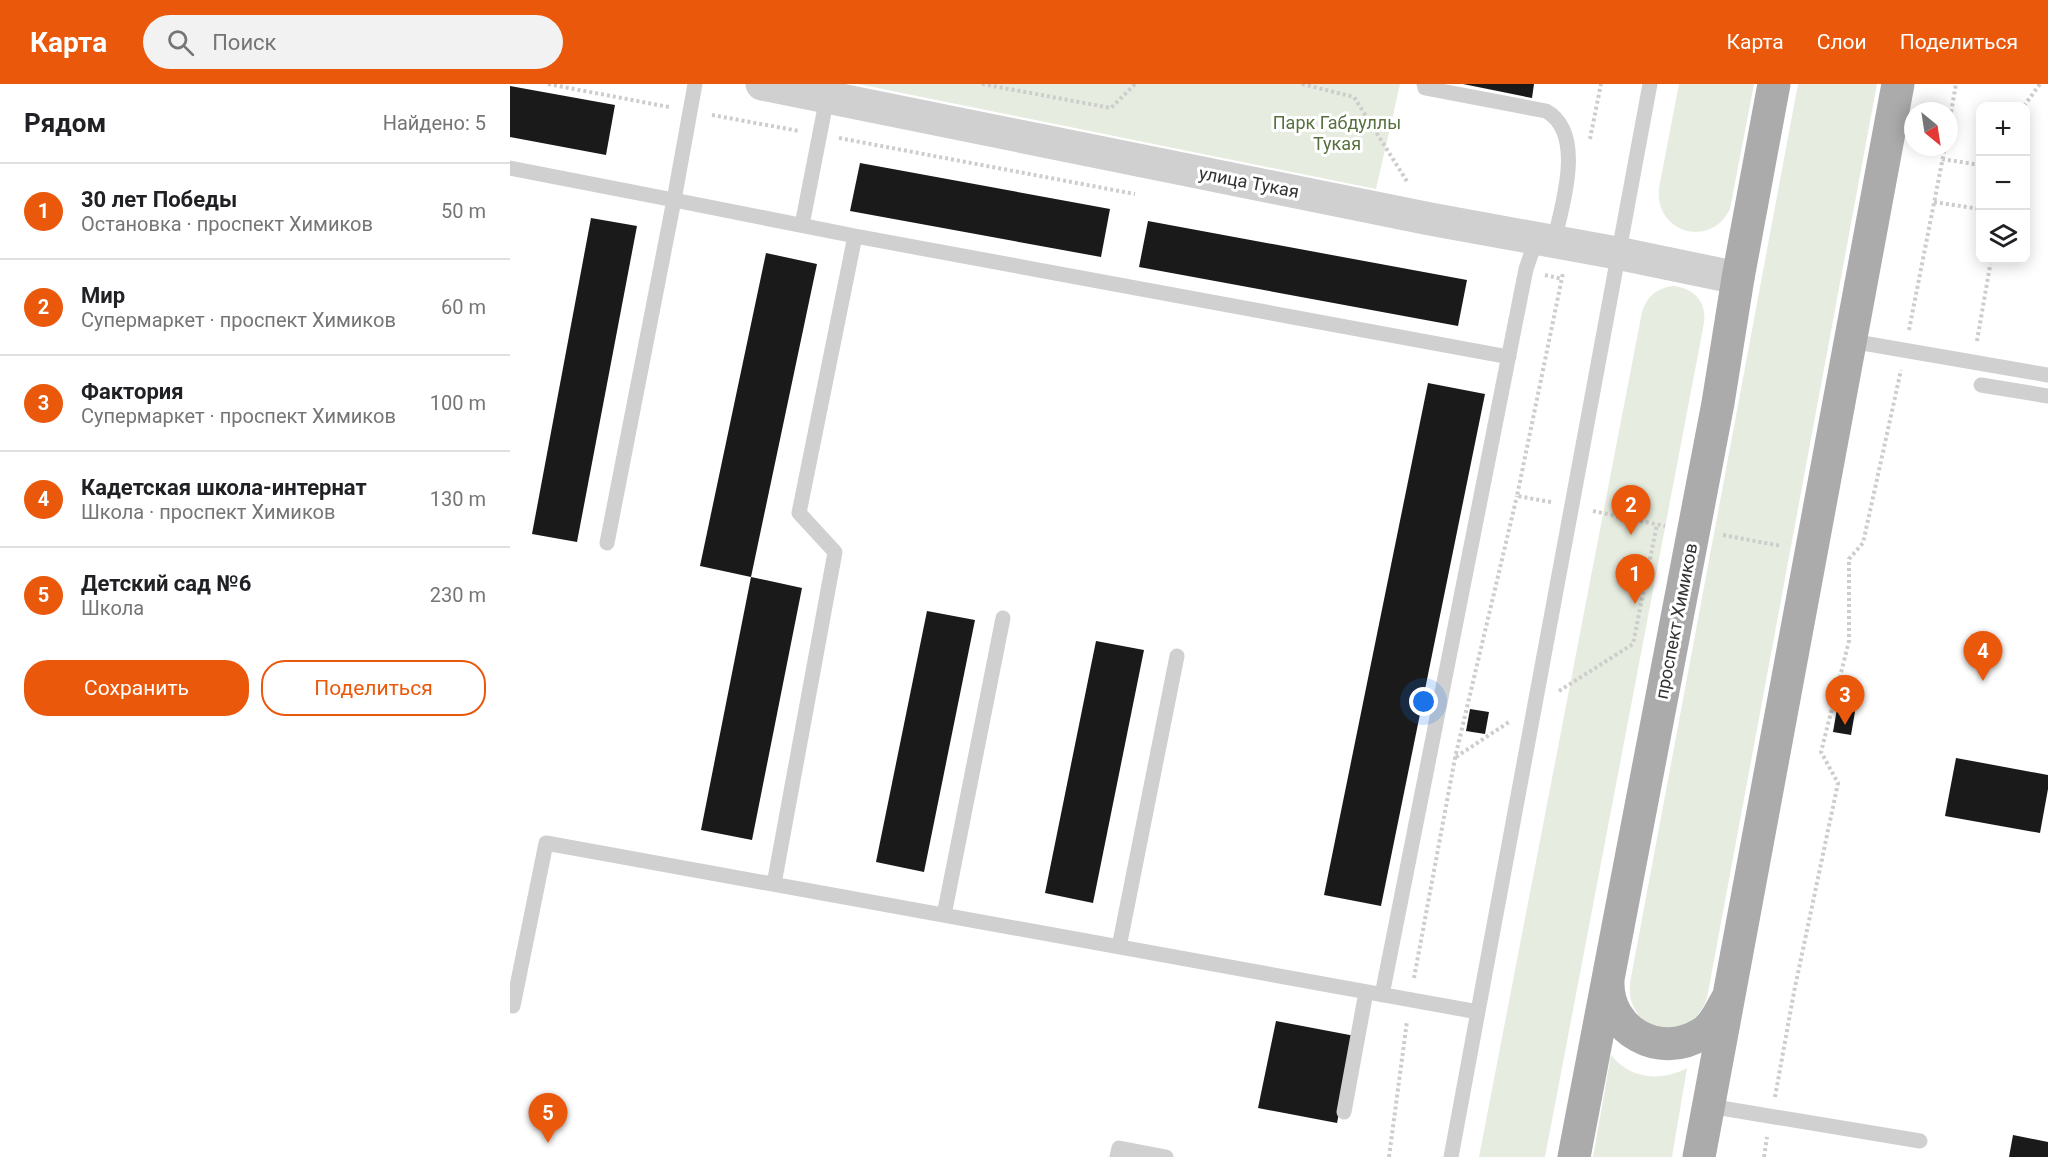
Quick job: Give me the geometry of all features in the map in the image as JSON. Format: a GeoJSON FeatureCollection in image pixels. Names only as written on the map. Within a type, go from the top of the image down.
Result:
{"type":"FeatureCollection","features":[{"type":"Feature","properties":{"kind":"main road","name":"проспект Химиков"},"geometry":{"type":"LineString","coordinates":[[1574,1157],[1718,403],[1738,278],[1774,84]]}},
{"type":"Feature","properties":{"kind":"main road"},"geometry":{"type":"LineString","coordinates":[[1699,1157],[1898,84]]}},
{"type":"Feature","properties":{"kind":"main road"},"geometry":{"type":"LineString","coordinates":[[1609,975],[1609,998],[1619,1019],[1636,1035],[1658,1044],[1681,1043],[1702,1034],[1718,1017],[1729,995]]}},
{"type":"Feature","properties":{"kind":"street","name":"улица Тукая"},"geometry":{"type":"LineString","coordinates":[[762,84],[1418,217],[1546,239],[1738,278]]}},
{"type":"Feature","properties":{"kind":"lane"},"geometry":{"type":"LineString","coordinates":[[607,543],[695,84]]}},
{"type":"Feature","properties":{"kind":"lane"},"geometry":{"type":"LineString","coordinates":[[1382,995],[1526,269],[1546,239],[1568,176],[1567,141],[1556,117],[1546,111],[1425,88],[1424,84]]}},
{"type":"Feature","properties":{"kind":"lane"},"geometry":{"type":"LineString","coordinates":[[1451,1157],[1650,84]]}},
{"type":"Feature","properties":{"kind":"lane"},"geometry":{"type":"LineString","coordinates":[[802,225],[827,97]]}},
{"type":"Feature","properties":{"kind":"lane"},"geometry":{"type":"LineString","coordinates":[[510,168],[855,236],[1509,357]]}},
{"type":"Feature","properties":{"kind":"lane"},"geometry":{"type":"LineString","coordinates":[[774,885],[835,552],[799,513],[855,236]]}},
{"type":"Feature","properties":{"kind":"lane"},"geometry":{"type":"LineString","coordinates":[[1851,341],[2048,375]]}},
{"type":"Feature","properties":{"kind":"lane"},"geometry":{"type":"LineString","coordinates":[[1982,385],[2048,396]]}},
{"type":"Feature","properties":{"kind":"lane"},"geometry":{"type":"LineString","coordinates":[[944,915],[1003,618]]}},
{"type":"Feature","properties":{"kind":"lane"},"geometry":{"type":"LineString","coordinates":[[1119,947],[1177,656]]}},
{"type":"Feature","properties":{"kind":"lane"},"geometry":{"type":"LineString","coordinates":[[513,1006],[546,843],[1478,1012]]}},
{"type":"Feature","properties":{"kind":"lane"},"geometry":{"type":"LineString","coordinates":[[1344,1112],[1366,992]]}},
{"type":"Feature","properties":{"kind":"lane"},"geometry":{"type":"LineString","coordinates":[[1709,1106],[1920,1141]]}},
{"type":"Feature","properties":{"kind":"lane"},"geometry":{"type":"LineString","coordinates":[[1117,1157],[1119,1148],[1166,1157]]}},
{"type":"Feature","properties":{"kind":"path"},"geometry":{"type":"LineString","coordinates":[[548,84],[1135,194]]}},
{"type":"Feature","properties":{"kind":"path"},"geometry":{"type":"LineString","coordinates":[[982,84],[1111,108],[1135,84]]}},
{"type":"Feature","properties":{"kind":"path"},"geometry":{"type":"LineString","coordinates":[[1953,102],[1956,84]]}},
{"type":"Feature","properties":{"kind":"path"},"geometry":{"type":"LineString","coordinates":[[2027,102],[2040,84]]}},
{"type":"Feature","properties":{"kind":"path"},"geometry":{"type":"LineString","coordinates":[[1764,1157],[1794,992],[1838,783],[1821,752],[1849,641],[1849,559],[1863,543],[1905,351],[1943,156]]}},
{"type":"Feature","properties":{"kind":"path"},"geometry":{"type":"LineString","coordinates":[[1942,159],[1976,164]]}},
{"type":"Feature","properties":{"kind":"path"},"geometry":{"type":"LineString","coordinates":[[1934,201],[1976,208]]}},
{"type":"Feature","properties":{"kind":"path"},"geometry":{"type":"LineString","coordinates":[[1974,362],[1990,264]]}},
{"type":"Feature","properties":{"kind":"path"},"geometry":{"type":"LineString","coordinates":[[1389,1157],[1410,1000],[1455,758],[1517,496],[1552,324]]}},
{"type":"Feature","properties":{"kind":"path"},"geometry":{"type":"LineString","coordinates":[[1517,496],[1849,559]]}},
{"type":"Feature","properties":{"kind":"path"},"geometry":{"type":"LineString","coordinates":[[1455,758],[1534,705],[1633,644],[1657,524]]}},
{"type":"Feature","properties":{"kind":"green space","name":"Парк Габдуллы Тукая"},"geometry":{"type":"Polygon","coordinates":[[[858,84],[1400,84],[1376,189],[858,84]]]}},
{"type":"Feature","properties":{"kind":"green space"},"geometry":{"type":"Polygon","coordinates":[[[1679,84],[1754,84],[1730,209],[1721,221],[1710,229],[1698,232],[1674,225],[1665,216],[1660,203],[1659,188],[1679,84]]]}},
{"type":"Feature","properties":{"kind":"green space"},"geometry":{"type":"Polygon","coordinates":[[[1798,84],[1877,84],[1707,998],[1699,1013],[1688,1023],[1675,1028],[1661,1028],[1648,1023],[1638,1014],[1631,1001],[1630,983],[1798,84]]]}},
{"type":"Feature","properties":{"kind":"green space"},"geometry":{"type":"Polygon","coordinates":[[[1673,286],[1687,290],[1698,297],[1703,309],[1704,323],[1545,1157],[1479,1157],[1642,312],[1653,294],[1673,286]]]}},
{"type":"Feature","properties":{"kind":"green space"},"geometry":{"type":"Polygon","coordinates":[[[1611,1055],[1627,1069],[1646,1076],[1666,1075],[1687,1068],[1672,1157],[1593,1157],[1611,1055]]]}},
{"type":"Feature","properties":{"kind":"building"},"geometry":{"type":"Polygon","coordinates":[[[1463,84],[1534,84],[1532,98],[1463,84]]]}},
{"type":"Feature","properties":{"kind":"building"},"geometry":{"type":"Polygon","coordinates":[[[510,86],[615,105],[606,155],[510,137],[510,86]]]}},
{"type":"Feature","properties":{"kind":"building"},"geometry":{"type":"Polygon","coordinates":[[[860,163],[1110,209],[1101,257],[850,211],[860,163]]]}},
{"type":"Feature","properties":{"kind":"building"},"geometry":{"type":"Polygon","coordinates":[[[591,218],[637,226],[577,542],[532,534],[591,218]]]}},
{"type":"Feature","properties":{"kind":"building"},"geometry":{"type":"Polygon","coordinates":[[[1148,221],[1467,280],[1458,326],[1139,267],[1148,221]]]}},
{"type":"Feature","properties":{"kind":"building"},"geometry":{"type":"Polygon","coordinates":[[[766,253],[817,264],[751,577],[700,566],[766,253]]]}},
{"type":"Feature","properties":{"kind":"building"},"geometry":{"type":"Polygon","coordinates":[[[1428,383],[1485,394],[1381,906],[1324,895],[1428,383]]]}},
{"type":"Feature","properties":{"kind":"building"},"geometry":{"type":"Polygon","coordinates":[[[751,577],[802,588],[752,840],[701,830],[751,577]]]}},
{"type":"Feature","properties":{"kind":"building"},"geometry":{"type":"Polygon","coordinates":[[[927,611],[975,620],[924,872],[876,862],[927,611]]]}},
{"type":"Feature","properties":{"kind":"building"},"geometry":{"type":"Polygon","coordinates":[[[1096,641],[1144,650],[1093,903],[1045,893],[1096,641]]]}},
{"type":"Feature","properties":{"kind":"building"},"geometry":{"type":"Polygon","coordinates":[[[1839,697],[1857,700],[1851,735],[1833,732],[1839,697]]]}},
{"type":"Feature","properties":{"kind":"building"},"geometry":{"type":"Polygon","coordinates":[[[1470,709],[1489,712],[1485,734],[1466,731],[1470,709]]]}},
{"type":"Feature","properties":{"kind":"building"},"geometry":{"type":"Polygon","coordinates":[[[1956,758],[2048,775],[2048,789],[2040,833],[1945,816],[1956,758]]]}},
{"type":"Feature","properties":{"kind":"building"},"geometry":{"type":"Polygon","coordinates":[[[1276,1021],[1355,1036],[1337,1123],[1258,1108],[1276,1021]]]}},
{"type":"Feature","properties":{"kind":"building"},"geometry":{"type":"Polygon","coordinates":[[[2013,1135],[2048,1142],[2048,1157],[2009,1157],[2013,1135]]]}},
{"type":"Feature","properties":{"kind":"place","name":"Мир"},"geometry":{"type":"Point","coordinates":[1631,535]}},
{"type":"Feature","properties":{"kind":"place","name":"30 лет Победы"},"geometry":{"type":"Point","coordinates":[1635,604]}},
{"type":"Feature","properties":{"kind":"place","name":"Кадетская школа-интернат"},"geometry":{"type":"Point","coordinates":[1983,681]}},
{"type":"Feature","properties":{"kind":"place","name":"Фактория"},"geometry":{"type":"Point","coordinates":[1845,725]}},
{"type":"Feature","properties":{"kind":"place","name":"Детский сад №6"},"geometry":{"type":"Point","coordinates":[548,1143]}}]}
